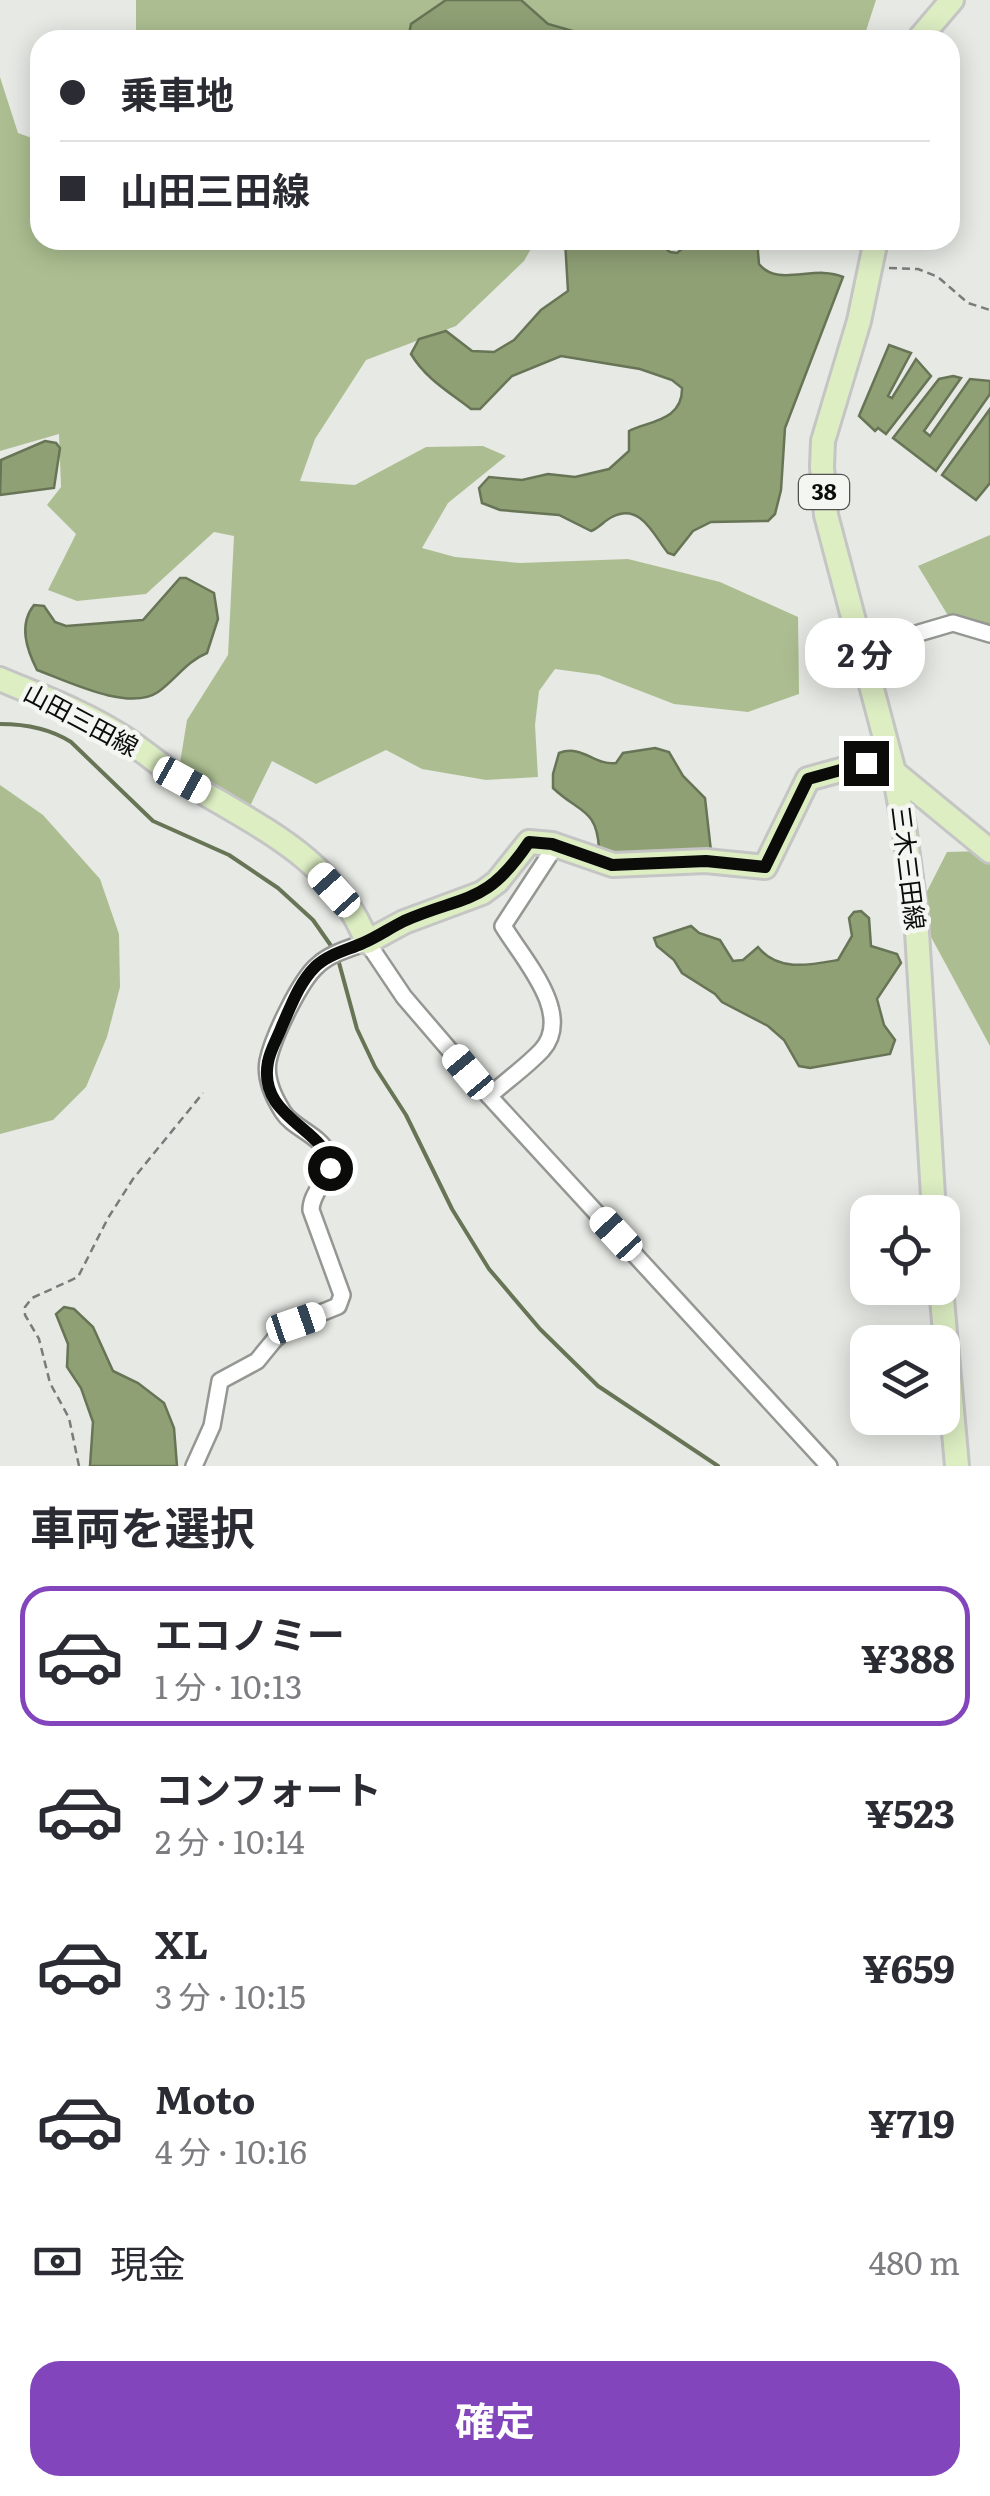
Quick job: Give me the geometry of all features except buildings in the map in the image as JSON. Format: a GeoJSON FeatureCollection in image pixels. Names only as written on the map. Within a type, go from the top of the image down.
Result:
{"type":"FeatureCollection","features":[{"type":"Feature","properties":{"kind":"main road"},"geometry":{"type":"LineString","coordinates":[[926,30],[952,0]]}},
{"type":"Feature","properties":{"kind":"main road","name":"三木三田線"},"geometry":{"type":"LineString","coordinates":[[875,250],[824,441],[822,467],[826,515],[894,772],[916,915],[933,1195]]}},
{"type":"Feature","properties":{"kind":"main road","name":"山田三田線"},"geometry":{"type":"LineString","coordinates":[[0,679],[89,718],[182,780],[270,830],[295,849],[351,910],[367,942]]}},
{"type":"Feature","properties":{"kind":"main road"},"geometry":{"type":"LineString","coordinates":[[367,942],[404,922],[482,893],[498,882],[529,842],[556,845],[612,865],[706,861],[765,867],[808,779],[866,763],[886,744]]}},
{"type":"Feature","properties":{"kind":"main road"},"geometry":{"type":"LineString","coordinates":[[894,772],[990,851]]}},
{"type":"Feature","properties":{"kind":"main road"},"geometry":{"type":"LineString","coordinates":[[942,1305],[957,1466]]}},
{"type":"Feature","properties":{"kind":"street"},"geometry":{"type":"LineString","coordinates":[[861,650],[953,624],[990,634]]}},
{"type":"Feature","properties":{"kind":"street"},"geometry":{"type":"LineString","coordinates":[[489,1096],[544,1047],[552,1032],[552,1006],[504,926],[556,845]]}},
{"type":"Feature","properties":{"kind":"street"},"geometry":{"type":"LineString","coordinates":[[194,1466],[212,1426],[220,1381],[257,1361],[275,1339],[296,1323],[338,1306],[342,1296],[311,1210],[311,1197],[330,1168],[329,1157],[325,1148],[286,1117],[268,1078],[268,1062],[296,994],[313,969],[323,960],[367,942],[404,997],[489,1096],[829,1466]]}},
{"type":"Feature","properties":{"kind":"path"},"geometry":{"type":"LineString","coordinates":[[872,267],[918,269],[938,277],[968,303],[990,310]]}},
{"type":"Feature","properties":{"kind":"path"},"geometry":{"type":"LineString","coordinates":[[79,1466],[69,1418],[50,1384],[39,1338],[26,1315],[26,1307],[32,1298],[78,1277],[133,1178],[203,1093]]}},
{"type":"Feature","properties":{"kind":"shaded area"},"geometry":{"type":"Polygon","coordinates":[[[136,0],[876,0],[866,30],[136,30],[136,0]]]}},
{"type":"Feature","properties":{"kind":"shaded area"},"geometry":{"type":"Polygon","coordinates":[[[446,0],[521,0],[548,24],[569,30],[410,30],[411,24],[446,0]]]}},
{"type":"Feature","properties":{"kind":"shaded area"},"geometry":{"type":"Polygon","coordinates":[[[0,77],[18,133],[30,137],[30,250],[530,250],[524,261],[456,326],[366,360],[315,439],[300,481],[355,485],[426,447],[483,446],[506,456],[448,503],[422,548],[455,557],[520,563],[628,559],[720,582],[798,617],[799,694],[748,712],[674,704],[599,675],[555,669],[539,691],[535,725],[538,777],[486,780],[422,769],[386,750],[316,784],[272,761],[250,806],[180,763],[187,720],[228,655],[234,536],[214,532],[146,594],[77,601],[48,590],[76,534],[47,505],[61,487],[59,434],[0,451],[0,77]]]}},
{"type":"Feature","properties":{"kind":"shaded area"},"geometry":{"type":"Polygon","coordinates":[[[566,250],[758,250],[759,264],[776,274],[821,273],[843,277],[785,428],[781,490],[775,514],[768,521],[711,522],[693,531],[674,555],[668,553],[646,523],[631,514],[612,517],[591,531],[559,515],[500,510],[482,503],[479,488],[489,477],[575,477],[609,469],[629,451],[629,431],[663,418],[681,399],[682,388],[672,380],[640,369],[561,356],[512,376],[480,409],[471,409],[438,384],[411,354],[419,339],[446,331],[472,351],[494,352],[514,340],[541,310],[568,291],[566,250]]]}},
{"type":"Feature","properties":{"kind":"shaded area"},"geometry":{"type":"Polygon","coordinates":[[[889,345],[911,353],[888,396],[892,398],[916,359],[931,376],[886,434],[878,428],[875,431],[859,416],[889,345]]]}},
{"type":"Feature","properties":{"kind":"shaded area"},"geometry":{"type":"Polygon","coordinates":[[[961,378],[924,431],[930,436],[970,379],[990,381],[990,394],[936,471],[893,438],[939,379],[961,378]]]}},
{"type":"Feature","properties":{"kind":"shaded area"},"geometry":{"type":"Polygon","coordinates":[[[990,409],[990,483],[976,500],[942,475],[990,409]]]}},
{"type":"Feature","properties":{"kind":"shaded area"},"geometry":{"type":"Polygon","coordinates":[[[45,441],[60,448],[54,488],[0,495],[1,460],[45,441]]]}},
{"type":"Feature","properties":{"kind":"shaded area"},"geometry":{"type":"Polygon","coordinates":[[[990,535],[990,644],[958,632],[918,566],[990,535]]]}},
{"type":"Feature","properties":{"kind":"shaded area"},"geometry":{"type":"Polygon","coordinates":[[[180,578],[214,593],[218,619],[207,653],[158,692],[131,699],[115,697],[37,670],[25,629],[34,605],[44,606],[55,622],[66,626],[143,620],[180,578]]]}},
{"type":"Feature","properties":{"kind":"shaded area"},"geometry":{"type":"Polygon","coordinates":[[[655,748],[669,752],[683,776],[705,798],[711,851],[625,856],[599,849],[590,818],[553,788],[559,753],[575,751],[616,763],[623,753],[655,748]]]}},
{"type":"Feature","properties":{"kind":"shaded area"},"geometry":{"type":"Polygon","coordinates":[[[0,785],[43,815],[100,879],[119,934],[120,987],[107,1037],[86,1087],[53,1120],[0,1134],[0,785]]]}},
{"type":"Feature","properties":{"kind":"shaded area"},"geometry":{"type":"Polygon","coordinates":[[[984,851],[990,855],[990,1046],[917,911],[947,852],[984,851]]]}},
{"type":"Feature","properties":{"kind":"shaded area"},"geometry":{"type":"Polygon","coordinates":[[[861,911],[869,918],[871,946],[897,954],[901,963],[877,999],[884,1025],[895,1040],[890,1054],[810,1068],[799,1066],[784,1040],[768,1026],[722,1002],[682,973],[654,938],[691,926],[720,940],[733,961],[743,960],[758,947],[785,963],[816,964],[838,960],[852,936],[849,918],[861,911]]]}},
{"type":"Feature","properties":{"kind":"shaded area"},"geometry":{"type":"Polygon","coordinates":[[[64,1307],[74,1309],[93,1327],[113,1371],[138,1383],[164,1403],[174,1428],[177,1466],[90,1466],[93,1422],[81,1388],[67,1367],[68,1344],[56,1314],[64,1307]]]}},
{"type":"Feature","properties":{"kind":"waterway"},"geometry":{"type":"LineString","coordinates":[[0,724],[37,728],[71,742],[153,821],[229,855],[278,888],[313,920],[334,950]]}},
{"type":"Feature","properties":{"kind":"waterway"},"geometry":{"type":"LineString","coordinates":[[338,959],[357,1029],[375,1067],[406,1115],[452,1209],[489,1269],[540,1329],[598,1386],[718,1466]]}},
{"type":"Feature","properties":{"kind":"route"},"geometry":{"type":"LineString","coordinates":[[330,1168],[325,1148],[286,1117],[268,1078],[268,1062],[296,994],[323,960],[404,922],[482,893],[498,882],[529,842],[552,844],[612,865],[706,861],[765,867],[808,779],[866,763]]}}]}
